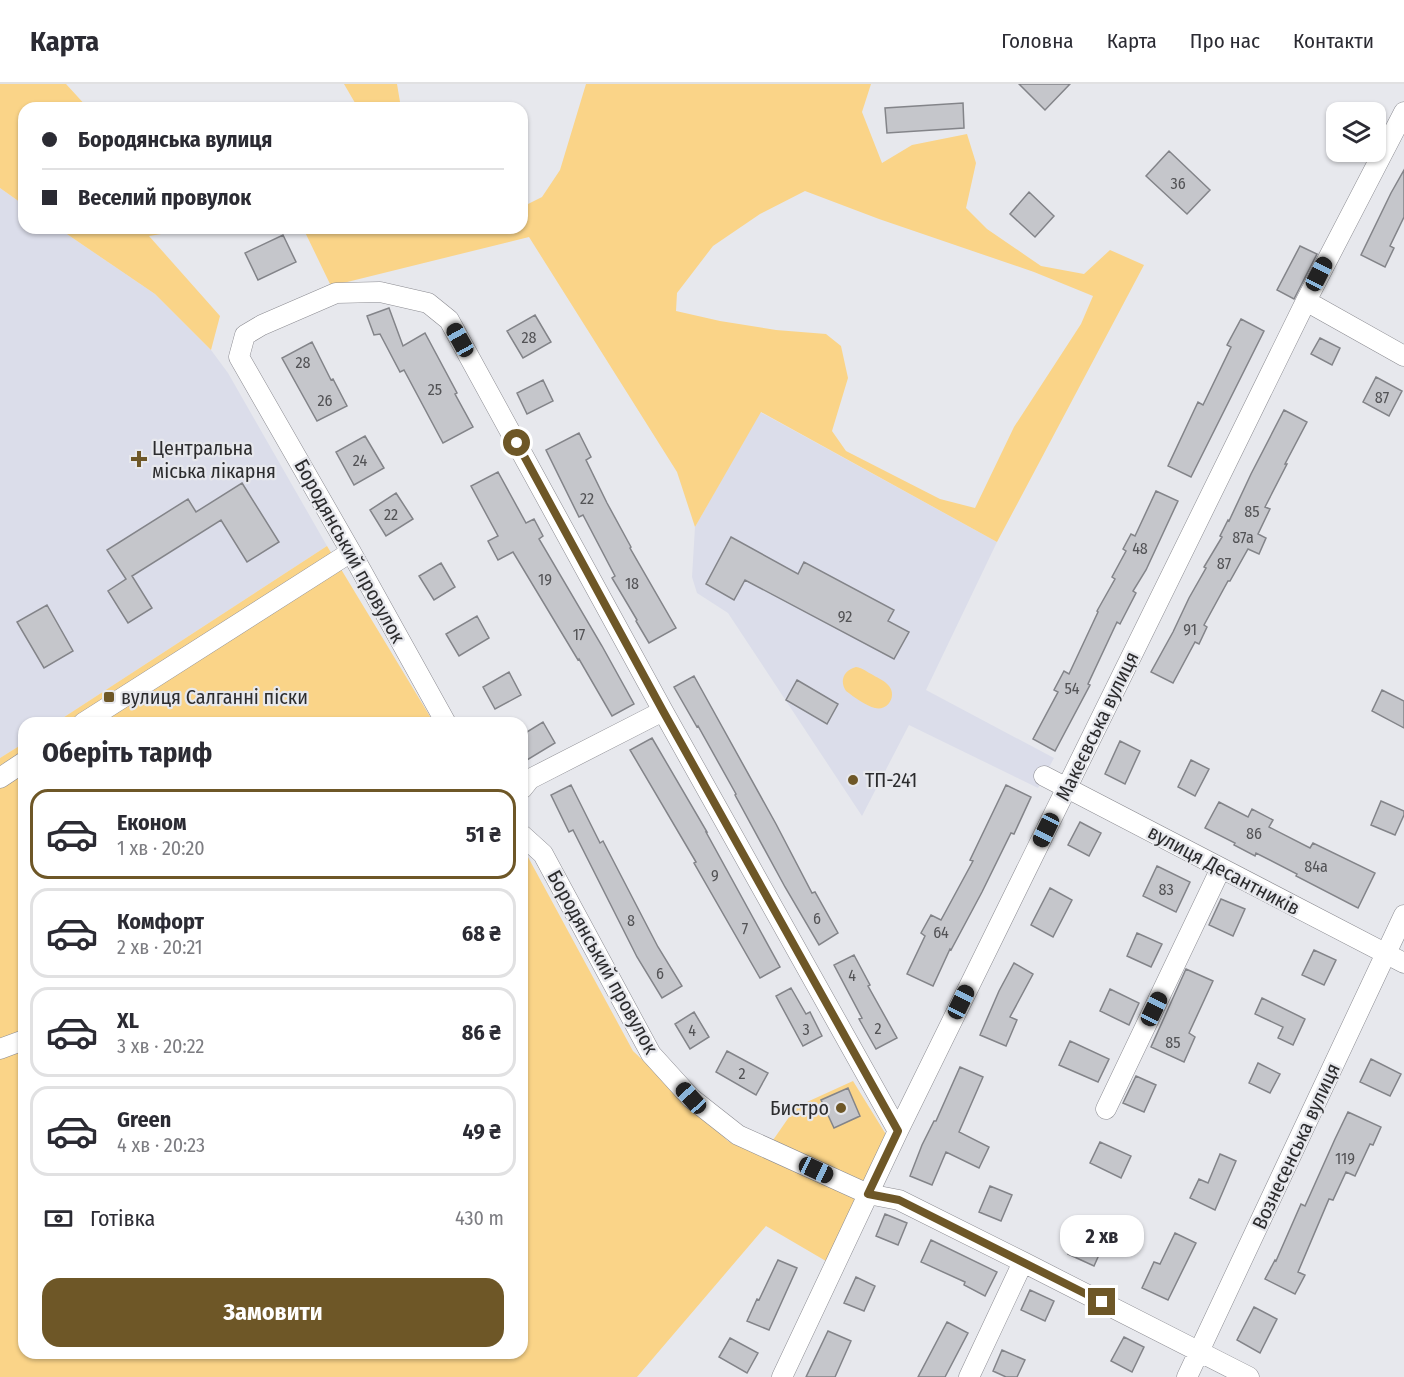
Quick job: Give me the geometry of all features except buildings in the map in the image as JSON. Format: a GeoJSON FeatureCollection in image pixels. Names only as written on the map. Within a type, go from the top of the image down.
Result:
{"type":"FeatureCollection","features":[{"type":"Feature","properties":{"kind":"street","name":"Макеєвська вулиця"},"geometry":{"type":"LineString","coordinates":[[782,1377],[898,1131],[1306,301],[1404,112]]}},
{"type":"Feature","properties":{"kind":"street","name":"Бородянський провулок"},"geometry":{"type":"LineString","coordinates":[[443,717],[239,357],[245,335],[262,325],[336,293],[380,292],[428,303],[449,320],[663,711]]}},
{"type":"Feature","properties":{"kind":"street"},"geometry":{"type":"LineString","coordinates":[[1306,301],[1404,356]]}},
{"type":"Feature","properties":{"kind":"street"},"geometry":{"type":"LineString","coordinates":[[92,717],[351,552]]}},
{"type":"Feature","properties":{"kind":"street"},"geometry":{"type":"LineString","coordinates":[[528,782],[663,711],[898,1131]]}},
{"type":"Feature","properties":{"kind":"street"},"geometry":{"type":"LineString","coordinates":[[0,778],[18,766]]}},
{"type":"Feature","properties":{"kind":"street","name":"вулиця Десантників"},"geometry":{"type":"LineString","coordinates":[[1044,776],[1404,963]]}},
{"type":"Feature","properties":{"kind":"street","name":"Бородянський провулок"},"geometry":{"type":"LineString","coordinates":[[528,840],[543,854],[651,1054],[691,1098],[738,1135],[868,1194],[899,1200],[1250,1377]]}},
{"type":"Feature","properties":{"kind":"street"},"geometry":{"type":"LineString","coordinates":[[1106,1109],[1221,868]]}},
{"type":"Feature","properties":{"kind":"street","name":"Вознесенська вулиця"},"geometry":{"type":"LineString","coordinates":[[1187,1377],[1404,915]]}},
{"type":"Feature","properties":{"kind":"street"},"geometry":{"type":"LineString","coordinates":[[0,1049],[18,1042]]}},
{"type":"Feature","properties":{"kind":"street"},"geometry":{"type":"LineString","coordinates":[[969,1377],[1023,1262]]}},
{"type":"Feature","properties":{"kind":"shaded area"},"geometry":{"type":"Polygon","coordinates":[[[0,84],[66,84],[82,102],[18,102],[18,201],[0,188],[0,84]]]}},
{"type":"Feature","properties":{"kind":"shaded area"},"geometry":{"type":"Polygon","coordinates":[[[344,84],[397,84],[400,102],[354,102],[344,84]]]}},
{"type":"Feature","properties":{"kind":"shaded area"},"geometry":{"type":"Polygon","coordinates":[[[586,84],[871,84],[862,112],[882,163],[912,145],[967,134],[976,163],[966,208],[987,229],[1041,266],[1084,274],[1110,250],[1144,265],[997,542],[761,412],[695,527],[677,472],[529,237],[331,286],[306,234],[528,234],[528,204],[542,197],[560,170],[586,84]],[[805,191],[760,214],[713,246],[677,293],[676,311],[776,330],[826,334],[841,346],[848,378],[832,431],[846,451],[940,499],[975,508],[1014,427],[1081,324],[1093,296],[1034,272],[805,191]]]}},
{"type":"Feature","properties":{"kind":"shaded area","name":"Центральна міська лікарня"},"geometry":{"type":"Polygon","coordinates":[[[0,188],[18,201],[18,234],[67,234],[155,294],[211,350],[228,373],[327,546],[64,717],[18,717],[18,747],[0,758],[0,188]]]}},
{"type":"Feature","properties":{"kind":"shaded area"},"geometry":{"type":"Polygon","coordinates":[[[67,234],[161,234],[149,236],[220,316],[211,350],[155,294],[67,234]]]}},
{"type":"Feature","properties":{"kind":"shaded area"},"geometry":{"type":"Polygon","coordinates":[[[760,412],[997,542],[926,690],[1054,758],[1038,788],[909,725],[862,816],[728,613],[697,593],[692,577],[695,527],[760,412]]]}},
{"type":"Feature","properties":{"kind":"shaded area"},"geometry":{"type":"Polygon","coordinates":[[[327,546],[430,717],[64,717],[327,546]]]}},
{"type":"Feature","properties":{"kind":"shaded area"},"geometry":{"type":"Polygon","coordinates":[[[856,667],[879,678],[889,686],[892,698],[887,705],[880,708],[871,707],[846,691],[843,683],[844,676],[856,667]]]}},
{"type":"Feature","properties":{"kind":"shaded area"},"geometry":{"type":"Polygon","coordinates":[[[18,747],[18,1359],[528,1359],[528,857],[633,1051],[728,1141],[762,1156],[796,1107],[853,1081],[890,1141],[831,1264],[766,1226],[637,1377],[0,1377],[0,758],[18,747]]]}},
{"type":"Feature","properties":{"kind":"place","name":"Центральна міська лікарня"},"geometry":{"type":"Point","coordinates":[139,459]}},
{"type":"Feature","properties":{"kind":"place","name":"вулиця Салганні піски"},"geometry":{"type":"Point","coordinates":[109,697]}},
{"type":"Feature","properties":{"kind":"place","name":"ТП-241"},"geometry":{"type":"Point","coordinates":[853,780]}},
{"type":"Feature","properties":{"kind":"place","name":"Бистро"},"geometry":{"type":"Point","coordinates":[841,1108]}},
{"type":"Feature","properties":{"kind":"route"},"geometry":{"type":"LineString","coordinates":[[517,443],[663,711],[898,1131],[868,1194],[899,1200],[1102,1302]]}}]}
